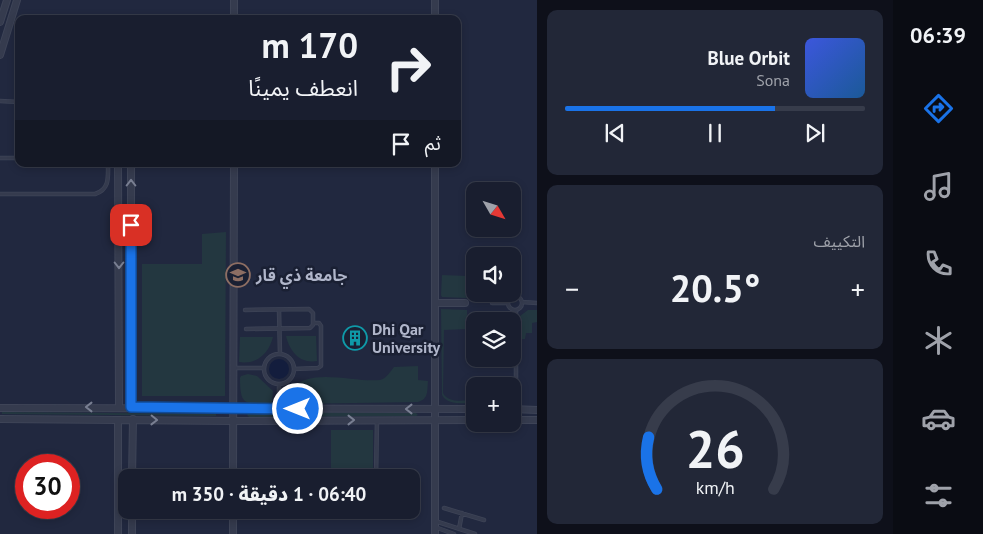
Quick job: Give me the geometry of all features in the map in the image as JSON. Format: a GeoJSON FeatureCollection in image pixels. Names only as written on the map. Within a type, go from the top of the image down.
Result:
{"type":"FeatureCollection","features":[{"type":"Feature","properties":{"kind":"street"},"geometry":{"type":"LineString","coordinates":[[0,22],[7,0]]}},
{"type":"Feature","properties":{"kind":"street"},"geometry":{"type":"LineString","coordinates":[[0,55],[17,0]]}},
{"type":"Feature","properties":{"kind":"street"},"geometry":{"type":"LineString","coordinates":[[234,0],[234,15]]}},
{"type":"Feature","properties":{"kind":"street"},"geometry":{"type":"LineString","coordinates":[[435,0],[435,15]]}},
{"type":"Feature","properties":{"kind":"street"},"geometry":{"type":"LineString","coordinates":[[118,167],[119,407]]}},
{"type":"Feature","properties":{"kind":"street"},"geometry":{"type":"LineString","coordinates":[[131,167],[131,407]]}},
{"type":"Feature","properties":{"kind":"street"},"geometry":{"type":"LineString","coordinates":[[233,469],[234,167]]}},
{"type":"Feature","properties":{"kind":"street"},"geometry":{"type":"LineString","coordinates":[[435,167],[435,527]]}},
{"type":"Feature","properties":{"kind":"street"},"geometry":{"type":"LineString","coordinates":[[118,226],[131,225]]}},
{"type":"Feature","properties":{"kind":"street"},"geometry":{"type":"LineString","coordinates":[[119,288],[131,287]]}},
{"type":"Feature","properties":{"kind":"street"},"geometry":{"type":"LineString","coordinates":[[435,303],[465,303]]}},
{"type":"Feature","properties":{"kind":"street"},"geometry":{"type":"LineString","coordinates":[[0,408],[466,409]]}},
{"type":"Feature","properties":{"kind":"street"},"geometry":{"type":"LineString","coordinates":[[521,410],[537,410]]}},
{"type":"Feature","properties":{"kind":"street"},"geometry":{"type":"LineString","coordinates":[[0,418],[233,421],[466,420]]}},
{"type":"Feature","properties":{"kind":"street"},"geometry":{"type":"LineString","coordinates":[[132,469],[133,419]]}},
{"type":"Feature","properties":{"kind":"street"},"geometry":{"type":"LineString","coordinates":[[118,420],[118,534]]}},
{"type":"Feature","properties":{"kind":"street"},"geometry":{"type":"LineString","coordinates":[[521,420],[537,420]]}},
{"type":"Feature","properties":{"kind":"street"},"geometry":{"type":"LineString","coordinates":[[132,519],[132,534]]}},
{"type":"Feature","properties":{"kind":"street"},"geometry":{"type":"LineString","coordinates":[[233,519],[233,534]]}},
{"type":"Feature","properties":{"kind":"lane"},"geometry":{"type":"LineString","coordinates":[[0,101],[15,102]]}},
{"type":"Feature","properties":{"kind":"lane"},"geometry":{"type":"LineString","coordinates":[[0,158],[15,158]]}},
{"type":"Feature","properties":{"kind":"lane"},"geometry":{"type":"LineString","coordinates":[[0,194],[95,194],[102,191],[106,186],[108,167]]}},
{"type":"Feature","properties":{"kind":"lane"},"geometry":{"type":"LineString","coordinates":[[508,303],[515,296],[522,302],[537,303]]}},
{"type":"Feature","properties":{"kind":"lane"},"geometry":{"type":"LineString","coordinates":[[516,310],[522,306],[522,302]]}},
{"type":"Feature","properties":{"kind":"lane"},"geometry":{"type":"LineString","coordinates":[[492,303],[508,303]]}},
{"type":"Feature","properties":{"kind":"lane"},"geometry":{"type":"LineString","coordinates":[[508,303],[509,307],[516,310]]}},
{"type":"Feature","properties":{"kind":"lane"},"geometry":{"type":"LineString","coordinates":[[245,310],[310,309],[313,323],[310,328],[246,328]]}},
{"type":"Feature","properties":{"kind":"lane"},"geometry":{"type":"LineString","coordinates":[[279,310],[280,354]]}},
{"type":"Feature","properties":{"kind":"lane"},"geometry":{"type":"LineString","coordinates":[[515,377],[516,310]]}},
{"type":"Feature","properties":{"kind":"lane"},"geometry":{"type":"LineString","coordinates":[[294,369],[318,368],[321,366],[321,326],[319,323],[313,323]]}},
{"type":"Feature","properties":{"kind":"lane"},"geometry":{"type":"LineString","coordinates":[[280,354],[292,360],[294,369],[291,378],[279,384],[270,381],[264,368],[265,363],[271,356],[280,354]]}},
{"type":"Feature","properties":{"kind":"lane"},"geometry":{"type":"LineString","coordinates":[[234,368],[264,368]]}},
{"type":"Feature","properties":{"kind":"lane"},"geometry":{"type":"LineString","coordinates":[[279,384],[279,409]]}},
{"type":"Feature","properties":{"kind":"lane"},"geometry":{"type":"LineString","coordinates":[[376,469],[378,420]]}},
{"type":"Feature","properties":{"kind":"lane"},"geometry":{"type":"LineString","coordinates":[[444,508],[484,520]]}},
{"type":"Feature","properties":{"kind":"lane"},"geometry":{"type":"LineString","coordinates":[[459,529],[462,513]]}},
{"type":"Feature","properties":{"kind":"lane"},"geometry":{"type":"LineString","coordinates":[[435,527],[459,529],[475,534]]}},
{"type":"Feature","properties":{"kind":"lane"},"geometry":{"type":"LineString","coordinates":[[435,527],[454,534]]}},
{"type":"Feature","properties":{"kind":"shaded area"},"geometry":{"type":"Polygon","coordinates":[[[226,232],[225,396],[142,396],[142,264],[202,264],[202,234],[226,232]]]}},
{"type":"Feature","properties":{"kind":"shaded area"},"geometry":{"type":"Polygon","coordinates":[[[442,275],[466,276],[466,298],[442,297],[442,275]]]}},
{"type":"Feature","properties":{"kind":"shaded area"},"geometry":{"type":"Polygon","coordinates":[[[441,309],[467,310],[466,329],[444,330],[443,393],[449,399],[466,401],[466,403],[448,401],[442,395],[441,309]]]}},
{"type":"Feature","properties":{"kind":"shaded area"},"geometry":{"type":"Polygon","coordinates":[[[528,310],[537,310],[537,322],[532,323],[532,333],[526,333],[525,339],[521,339],[521,315],[528,310]]]}},
{"type":"Feature","properties":{"kind":"shaded area"},"geometry":{"type":"Polygon","coordinates":[[[286,336],[316,336],[317,361],[306,361],[297,356],[290,347],[286,336]]]}},
{"type":"Feature","properties":{"kind":"shaded area"},"geometry":{"type":"Polygon","coordinates":[[[240,337],[273,337],[269,348],[257,360],[239,362],[240,337]]]}},
{"type":"Feature","properties":{"kind":"shaded area"},"geometry":{"type":"Polygon","coordinates":[[[418,366],[418,380],[428,381],[426,396],[422,401],[418,402],[291,404],[289,398],[288,393],[290,390],[298,383],[309,379],[333,377],[380,380],[386,377],[394,367],[418,366]]]}},
{"type":"Feature","properties":{"kind":"shaded area"},"geometry":{"type":"Polygon","coordinates":[[[248,374],[257,376],[273,391],[272,403],[250,403],[243,399],[240,378],[248,374]]]}},
{"type":"Feature","properties":{"kind":"shaded area"},"geometry":{"type":"Polygon","coordinates":[[[2,412],[216,414],[216,416],[2,414],[2,412]]]}},
{"type":"Feature","properties":{"kind":"shaded area"},"geometry":{"type":"Polygon","coordinates":[[[249,412],[416,413],[418,415],[249,417],[247,415],[249,412]]]}},
{"type":"Feature","properties":{"kind":"shaded area"},"geometry":{"type":"Polygon","coordinates":[[[331,430],[373,430],[373,469],[331,469],[331,430]]]}},
{"type":"Feature","properties":{"kind":"water"},"geometry":{"type":"Polygon","coordinates":[[[279,359],[286,362],[289,369],[286,376],[279,379],[272,376],[269,369],[272,362],[279,359]]]}},
{"type":"Feature","properties":{"kind":"place","name":"جامعة ذي قار"},"geometry":{"type":"Point","coordinates":[238,275]}},
{"type":"Feature","properties":{"kind":"place","name":"Dhi Qar University"},"geometry":{"type":"Point","coordinates":[355,338]}},
{"type":"Feature","properties":{"kind":"route"},"geometry":{"type":"LineString","coordinates":[[131,225],[131,407],[298,409]]}}]}
